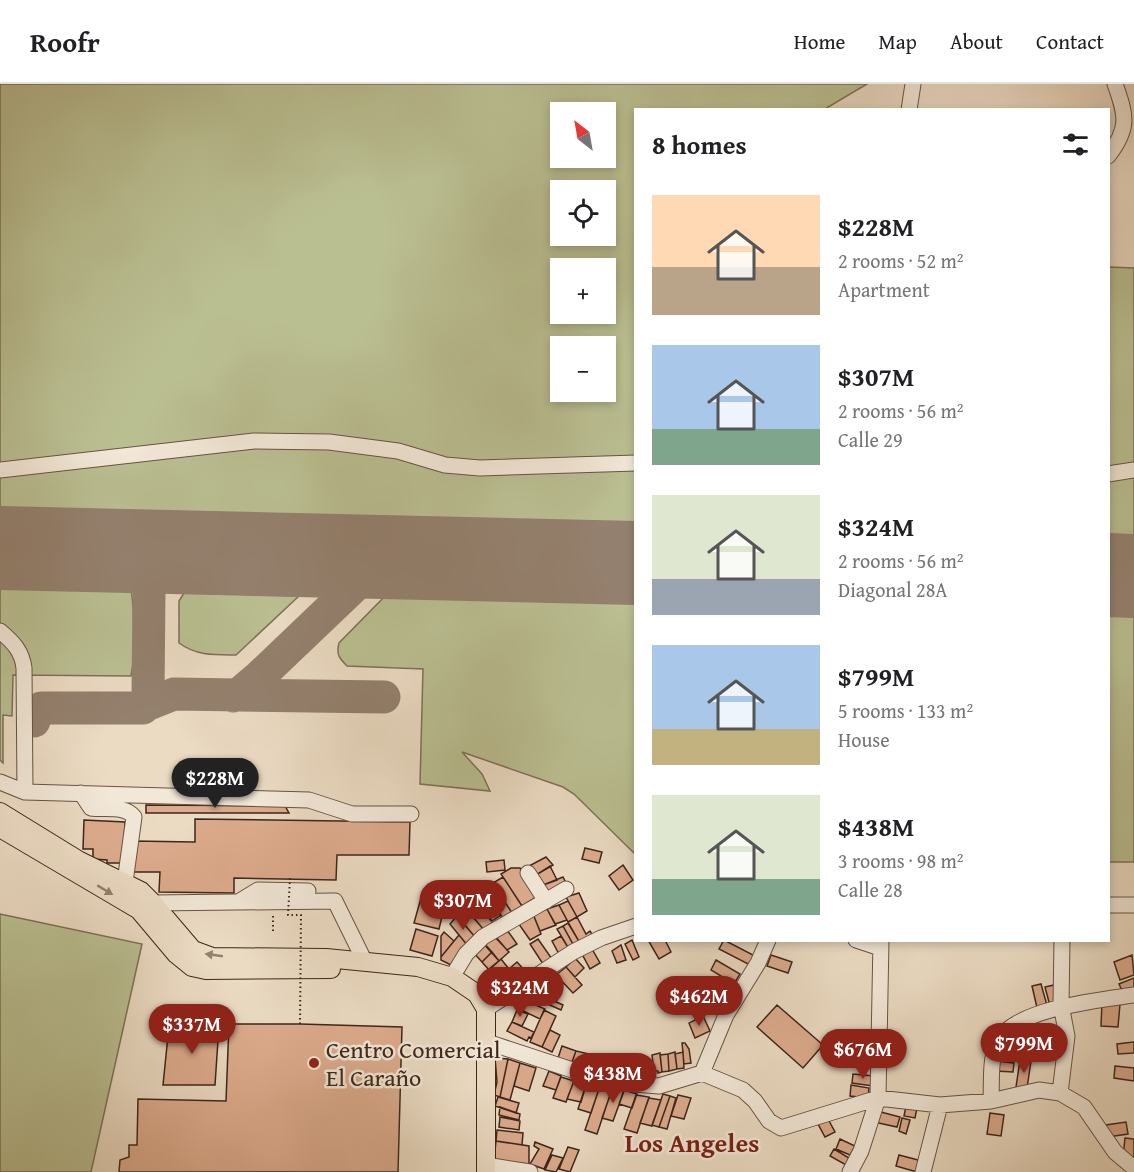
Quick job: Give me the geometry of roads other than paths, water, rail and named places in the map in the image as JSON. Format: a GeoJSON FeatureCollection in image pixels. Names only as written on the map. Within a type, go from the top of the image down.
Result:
{"type":"FeatureCollection","features":[{"type":"Feature","properties":{"kind":"main road"},"geometry":{"type":"LineString","coordinates":[[0,812],[78,860],[141,891],[193,950],[212,957],[326,958],[418,967],[452,977],[482,1002],[487,1042],[486,1168]]}},
{"type":"Feature","properties":{"kind":"main road"},"geometry":{"type":"LineString","coordinates":[[0,828],[139,910],[176,954],[192,967],[206,970],[325,970],[361,962]]}},
{"type":"Feature","properties":{"kind":"street"},"geometry":{"type":"LineString","coordinates":[[909,108],[913,84]]}},
{"type":"Feature","properties":{"kind":"street"},"geometry":{"type":"LineString","coordinates":[[1110,155],[1127,143],[1125,113],[1115,84]]}},
{"type":"Feature","properties":{"kind":"street"},"geometry":{"type":"LineString","coordinates":[[0,470],[254,441],[329,442],[398,451],[445,465],[480,468],[634,463]]}},
{"type":"Feature","properties":{"kind":"street"},"geometry":{"type":"LineString","coordinates":[[1110,474],[1134,470]]}},
{"type":"Feature","properties":{"kind":"street"},"geometry":{"type":"LineString","coordinates":[[0,631],[14,643],[22,657],[24,668],[25,792]]}},
{"type":"Feature","properties":{"kind":"street"},"geometry":{"type":"LineString","coordinates":[[0,782],[25,792],[309,800],[352,814],[411,814]]}},
{"type":"Feature","properties":{"kind":"street"},"geometry":{"type":"LineString","coordinates":[[81,793],[91,808],[122,810],[131,813],[134,817],[125,882]]}},
{"type":"Feature","properties":{"kind":"street"},"geometry":{"type":"LineString","coordinates":[[528,873],[546,901]]}},
{"type":"Feature","properties":{"kind":"street"},"geometry":{"type":"LineString","coordinates":[[452,977],[466,954],[483,937],[566,889]]}},
{"type":"Feature","properties":{"kind":"street"},"geometry":{"type":"LineString","coordinates":[[153,903],[335,901],[361,962]]}},
{"type":"Feature","properties":{"kind":"street"},"geometry":{"type":"LineString","coordinates":[[1110,906],[1134,905]]}},
{"type":"Feature","properties":{"kind":"street"},"geometry":{"type":"LineString","coordinates":[[482,1002],[601,938],[634,927]]}},
{"type":"Feature","properties":{"kind":"street"},"geometry":{"type":"LineString","coordinates":[[702,1073],[726,1015],[758,963],[767,942]]}},
{"type":"Feature","properties":{"kind":"street"},"geometry":{"type":"LineString","coordinates":[[1060,1093],[1067,1036],[1061,1005],[1062,942]]}},
{"type":"Feature","properties":{"kind":"street"},"geometry":{"type":"LineString","coordinates":[[850,1172],[861,1151],[878,1098],[881,944]]}},
{"type":"Feature","properties":{"kind":"street"},"geometry":{"type":"LineString","coordinates":[[991,1101],[994,1053],[1000,1037],[1012,1026],[1061,1005],[1134,995]]}},
{"type":"Feature","properties":{"kind":"street"},"geometry":{"type":"LineString","coordinates":[[487,1042],[609,1082],[659,1086],[702,1073],[743,1090],[755,1101],[769,1121],[781,1128],[878,1098],[940,1105],[991,1101],[1039,1090],[1060,1093],[1084,1107],[1115,1152],[1134,1168]]}},
{"type":"Feature","properties":{"kind":"street"},"geometry":{"type":"LineString","coordinates":[[924,1172],[940,1105]]}},
{"type":"Feature","properties":{"kind":"street"},"geometry":{"type":"LineString","coordinates":[[486,1168],[530,1172]]}},
{"type":"Feature","properties":{"kind":"place","name":"Centro Comercial El Caraño"},"geometry":{"type":"Point","coordinates":[314,1063]}},
{"type":"Feature","properties":{"kind":"district","name":"Los Angeles"},"geometry":{"type":"Point","coordinates":[692,1142]}}]}
